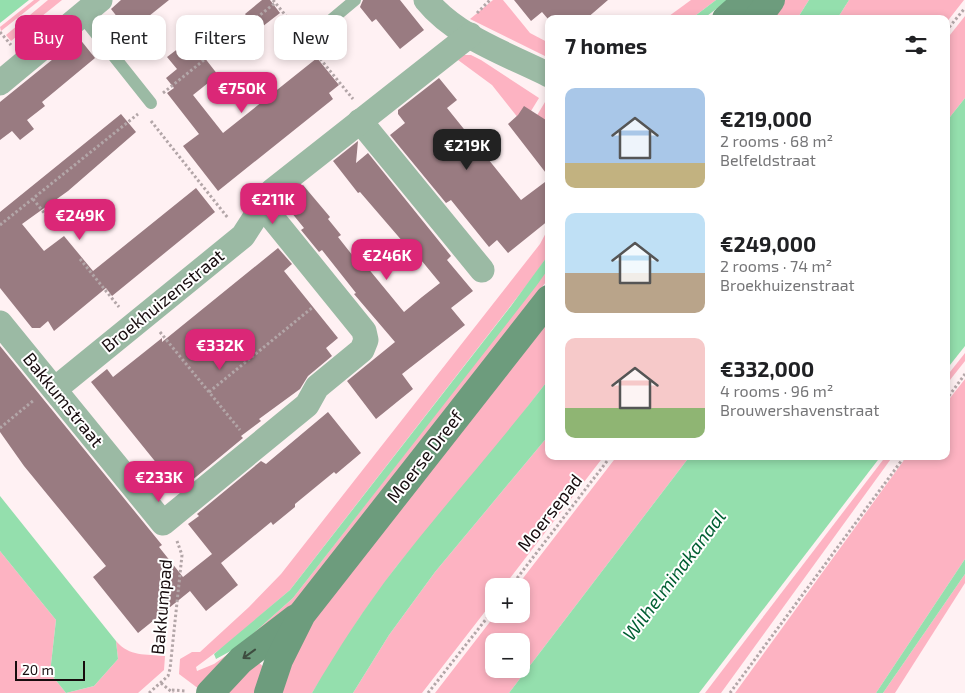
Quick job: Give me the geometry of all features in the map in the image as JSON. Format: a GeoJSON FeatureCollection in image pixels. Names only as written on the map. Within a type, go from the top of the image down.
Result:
{"type":"FeatureCollection","features":[{"type":"Feature","properties":{"kind":"street"},"geometry":{"type":"LineString","coordinates":[[426,0],[439,17],[545,73]]}},
{"type":"Feature","properties":{"kind":"street"},"geometry":{"type":"LineString","coordinates":[[730,15],[747,0]]}},
{"type":"Feature","properties":{"kind":"street"},"geometry":{"type":"LineString","coordinates":[[760,15],[771,0]]}},
{"type":"Feature","properties":{"kind":"street"},"geometry":{"type":"LineString","coordinates":[[0,83],[90,8]]}},
{"type":"Feature","properties":{"kind":"street","name":"Broekhuizenstraat"},"geometry":{"type":"LineString","coordinates":[[54,387],[243,236],[272,191],[470,35]]}},
{"type":"Feature","properties":{"kind":"street"},"geometry":{"type":"LineString","coordinates":[[363,119],[482,270]]}},
{"type":"Feature","properties":{"kind":"street"},"geometry":{"type":"LineString","coordinates":[[163,523],[307,405],[316,387],[362,350],[366,340],[364,331],[262,205]]}},
{"type":"Feature","properties":{"kind":"street","name":"Moerse Dreef"},"geometry":{"type":"LineString","coordinates":[[268,693],[279,660],[302,614],[545,304]]}},
{"type":"Feature","properties":{"kind":"street","name":"Bakkumstraat"},"geometry":{"type":"LineString","coordinates":[[0,324],[54,387],[163,523]]}},
{"type":"Feature","properties":{"kind":"street","name":"Moerse Dreef"},"geometry":{"type":"LineString","coordinates":[[210,693],[241,660],[302,614]]}},
{"type":"Feature","properties":{"kind":"lane"},"geometry":{"type":"LineString","coordinates":[[337,15],[355,0]]}},
{"type":"Feature","properties":{"kind":"lane"},"geometry":{"type":"LineString","coordinates":[[90,8],[147,107]]}},
{"type":"Feature","properties":{"kind":"path"},"geometry":{"type":"LineString","coordinates":[[0,225],[147,107],[274,1],[285,15]]}},
{"type":"Feature","properties":{"kind":"path"},"geometry":{"type":"LineString","coordinates":[[950,26],[965,8]]}},
{"type":"Feature","properties":{"kind":"path"},"geometry":{"type":"LineString","coordinates":[[320,60],[363,119]]}},
{"type":"Feature","properties":{"kind":"path"},"geometry":{"type":"LineString","coordinates":[[147,107],[243,236]]}},
{"type":"Feature","properties":{"kind":"path"},"geometry":{"type":"LineString","coordinates":[[33,199],[57,229]]}},
{"type":"Feature","properties":{"kind":"path"},"geometry":{"type":"LineString","coordinates":[[80,259],[209,392],[255,448]]}},
{"type":"Feature","properties":{"kind":"path"},"geometry":{"type":"LineString","coordinates":[[209,392],[332,292]]}},
{"type":"Feature","properties":{"kind":"path"},"geometry":{"type":"LineString","coordinates":[[950,395],[965,374]]}},
{"type":"Feature","properties":{"kind":"path"},"geometry":{"type":"LineString","coordinates":[[0,428],[54,387]]}},
{"type":"Feature","properties":{"kind":"path","name":"Moersepad"},"geometry":{"type":"LineString","coordinates":[[517,578],[608,460]]}},
{"type":"Feature","properties":{"kind":"path"},"geometry":{"type":"LineString","coordinates":[[730,693],[902,460]]}},
{"type":"Feature","properties":{"kind":"path","name":"Bakkumpad"},"geometry":{"type":"LineString","coordinates":[[161,683],[168,676],[170,669],[182,556],[180,545],[163,523]]}},
{"type":"Feature","properties":{"kind":"path"},"geometry":{"type":"LineString","coordinates":[[428,693],[485,620]]}},
{"type":"Feature","properties":{"kind":"path"},"geometry":{"type":"LineString","coordinates":[[149,693],[161,683],[172,692],[184,690],[188,693]]}},
{"type":"Feature","properties":{"kind":"shaded area"},"geometry":{"type":"Polygon","coordinates":[[[34,0],[40,0],[21,15],[15,15],[34,0]]]}},
{"type":"Feature","properties":{"kind":"shaded area"},"geometry":{"type":"Polygon","coordinates":[[[48,0],[62,0],[43,15],[30,15],[48,0]]]}},
{"type":"Feature","properties":{"kind":"shaded area"},"geometry":{"type":"Polygon","coordinates":[[[493,0],[503,0],[530,33],[545,41],[545,56],[470,19],[493,0]]]}},
{"type":"Feature","properties":{"kind":"shaded area"},"geometry":{"type":"Polygon","coordinates":[[[691,0],[716,0],[696,15],[670,15],[691,0]]]}},
{"type":"Feature","properties":{"kind":"shaded area"},"geometry":{"type":"Polygon","coordinates":[[[779,0],[809,0],[800,15],[767,15],[779,0]]]}},
{"type":"Feature","properties":{"kind":"shaded area"},"geometry":{"type":"Polygon","coordinates":[[[849,0],[964,0],[950,18],[950,15],[840,15],[849,0]]]}},
{"type":"Feature","properties":{"kind":"shaded area"},"geometry":{"type":"Polygon","coordinates":[[[15,15],[15,20],[1,31],[0,27],[15,15]]]}},
{"type":"Feature","properties":{"kind":"shaded area"},"geometry":{"type":"Polygon","coordinates":[[[965,16],[965,98],[950,117],[950,35],[965,16]]]}},
{"type":"Feature","properties":{"kind":"shaded area"},"geometry":{"type":"Polygon","coordinates":[[[15,28],[15,38],[11,41],[6,35],[15,28]]]}},
{"type":"Feature","properties":{"kind":"shaded area"},"geometry":{"type":"Polygon","coordinates":[[[464,55],[471,55],[539,98],[531,111],[533,122],[545,102],[545,124],[523,124],[492,85],[458,60],[464,55]]]}},
{"type":"Feature","properties":{"kind":"shaded area"},"geometry":{"type":"Polygon","coordinates":[[[545,235],[545,260],[533,277],[290,590],[227,644],[196,667],[197,671],[214,664],[238,647],[293,598],[545,273],[545,283],[287,613],[199,689],[179,674],[180,659],[192,652],[200,652],[249,607],[281,574],[540,244],[545,235]]]}},
{"type":"Feature","properties":{"kind":"shaded area"},"geometry":{"type":"Polygon","coordinates":[[[545,322],[545,384],[499,444],[396,567],[360,617],[312,693],[275,693],[296,642],[545,322]]]}},
{"type":"Feature","properties":{"kind":"shaded area"},"geometry":{"type":"Polygon","coordinates":[[[965,353],[965,361],[950,380],[950,372],[965,353]]]}},
{"type":"Feature","properties":{"kind":"shaded area"},"geometry":{"type":"Polygon","coordinates":[[[965,379],[965,559],[876,693],[735,693],[904,460],[950,460],[950,398],[965,379]]]}},
{"type":"Feature","properties":{"kind":"shaded area"},"geometry":{"type":"Polygon","coordinates":[[[545,440],[545,460],[601,460],[510,578],[485,578],[485,612],[422,693],[353,693],[389,635],[435,572],[545,440]]]}},
{"type":"Feature","properties":{"kind":"shaded area"},"geometry":{"type":"Polygon","coordinates":[[[614,460],[687,460],[530,666],[530,633],[485,633],[485,678],[520,678],[509,693],[435,693],[489,623],[530,623],[530,578],[523,578],[614,460]]]}},
{"type":"Feature","properties":{"kind":"shaded area"},"geometry":{"type":"Polygon","coordinates":[[[883,460],[890,460],[721,693],[705,693],[883,460]]]}},
{"type":"Feature","properties":{"kind":"shaded area"},"geometry":{"type":"Polygon","coordinates":[[[0,551],[56,620],[50,673],[66,693],[0,693],[0,551]]]}},
{"type":"Feature","properties":{"kind":"shaded area"},"geometry":{"type":"Polygon","coordinates":[[[965,574],[965,583],[895,693],[883,693],[965,574]]]}},
{"type":"Feature","properties":{"kind":"shaded area"},"geometry":{"type":"Polygon","coordinates":[[[116,641],[132,652],[144,655],[165,656],[164,670],[138,693],[66,693],[94,686],[118,659],[116,641]]]}},
{"type":"Feature","properties":{"kind":"shaded area"},"geometry":{"type":"Polygon","coordinates":[[[258,662],[266,669],[256,693],[221,693],[258,662]]]}},
{"type":"Feature","properties":{"kind":"water"},"geometry":{"type":"Polygon","coordinates":[[[0,0],[29,0],[0,23],[0,0]]]}},
{"type":"Feature","properties":{"kind":"water"},"geometry":{"type":"Polygon","coordinates":[[[716,0],[728,0],[708,15],[696,15],[716,0]]]}},
{"type":"Feature","properties":{"kind":"water"},"geometry":{"type":"Polygon","coordinates":[[[809,0],[849,0],[840,15],[800,15],[809,0]]]}},
{"type":"Feature","properties":{"kind":"water"},"geometry":{"type":"Polygon","coordinates":[[[965,98],[965,346],[950,365],[950,117],[965,98]]]}},
{"type":"Feature","properties":{"kind":"water"},"geometry":{"type":"Polygon","coordinates":[[[545,259],[545,274],[537,285],[293,598],[238,647],[216,659],[214,654],[290,590],[511,306],[545,259]]]}},
{"type":"Feature","properties":{"kind":"water"},"geometry":{"type":"Polygon","coordinates":[[[545,384],[545,440],[435,572],[389,635],[353,693],[312,693],[352,628],[385,582],[545,384]]]}},
{"type":"Feature","properties":{"kind":"water","name":"Wilhelminakanaal"},"geometry":{"type":"Polygon","coordinates":[[[687,460],[878,460],[699,693],[509,693],[520,678],[530,678],[530,666],[687,460]]]}},
{"type":"Feature","properties":{"kind":"water"},"geometry":{"type":"Polygon","coordinates":[[[0,496],[116,641],[118,659],[94,686],[66,693],[50,673],[56,620],[0,551],[0,496]]]}},
{"type":"Feature","properties":{"kind":"water"},"geometry":{"type":"Polygon","coordinates":[[[965,559],[965,574],[883,693],[876,693],[965,559]]]}},
{"type":"Feature","properties":{"kind":"building"},"geometry":{"type":"Polygon","coordinates":[[[121,0],[169,0],[150,15],[116,15],[111,9],[121,0]]]}},
{"type":"Feature","properties":{"kind":"building"},"geometry":{"type":"Polygon","coordinates":[[[262,0],[270,0],[280,13],[274,15],[274,18],[264,25],[264,15],[245,14],[262,0]]]}},
{"type":"Feature","properties":{"kind":"building"},"geometry":{"type":"Polygon","coordinates":[[[363,0],[400,0],[424,30],[400,49],[376,19],[372,22],[360,7],[363,0]]]}},
{"type":"Feature","properties":{"kind":"building"},"geometry":{"type":"Polygon","coordinates":[[[514,0],[608,0],[591,15],[545,16],[542,12],[531,21],[514,0]]]}},
{"type":"Feature","properties":{"kind":"building"},"geometry":{"type":"Polygon","coordinates":[[[82,42],[92,54],[93,60],[42,102],[45,106],[27,120],[34,129],[20,140],[12,131],[0,140],[0,102],[52,60],[82,60],[82,42]]]}},
{"type":"Feature","properties":{"kind":"building"},"geometry":{"type":"Polygon","coordinates":[[[176,50],[176,60],[206,60],[218,75],[193,95],[223,133],[314,60],[319,60],[339,85],[329,93],[333,99],[218,191],[183,146],[199,134],[167,93],[174,88],[166,78],[177,69],[167,57],[176,50]]]}},
{"type":"Feature","properties":{"kind":"building"},"geometry":{"type":"Polygon","coordinates":[[[439,78],[457,100],[447,108],[521,200],[545,182],[545,223],[508,253],[497,240],[489,247],[451,200],[446,203],[390,135],[405,123],[398,114],[398,110],[439,78]]]}},
{"type":"Feature","properties":{"kind":"building"},"geometry":{"type":"Polygon","coordinates":[[[524,106],[545,119],[545,172],[508,124],[524,106]]]}},
{"type":"Feature","properties":{"kind":"building"},"geometry":{"type":"Polygon","coordinates":[[[121,114],[136,132],[68,191],[22,224],[44,251],[64,236],[93,271],[196,188],[215,212],[112,296],[106,288],[54,331],[48,321],[40,328],[32,328],[0,288],[0,212],[121,114]]]}},
{"type":"Feature","properties":{"kind":"building"},"geometry":{"type":"Polygon","coordinates":[[[358,141],[356,163],[368,153],[451,256],[447,260],[473,291],[451,308],[465,325],[402,374],[413,389],[376,419],[347,381],[395,342],[354,294],[356,293],[322,250],[319,252],[301,230],[304,228],[282,201],[303,185],[330,217],[328,219],[341,235],[338,237],[364,270],[367,267],[404,312],[440,283],[412,249],[410,250],[360,192],[358,193],[333,161],[358,141]]]}},
{"type":"Feature","properties":{"kind":"building"},"geometry":{"type":"Polygon","coordinates":[[[278,248],[292,264],[284,271],[338,338],[326,348],[332,356],[308,376],[300,389],[259,419],[261,421],[241,436],[243,438],[179,491],[91,382],[107,369],[113,377],[162,338],[162,342],[278,248]]]}},
{"type":"Feature","properties":{"kind":"building"},"geometry":{"type":"Polygon","coordinates":[[[0,346],[162,545],[159,547],[183,577],[212,554],[188,524],[199,516],[197,514],[261,461],[266,464],[328,412],[361,453],[336,474],[334,472],[273,525],[271,522],[221,563],[238,585],[206,611],[190,591],[138,633],[93,577],[106,566],[24,466],[0,432],[0,346]]]}}]}
